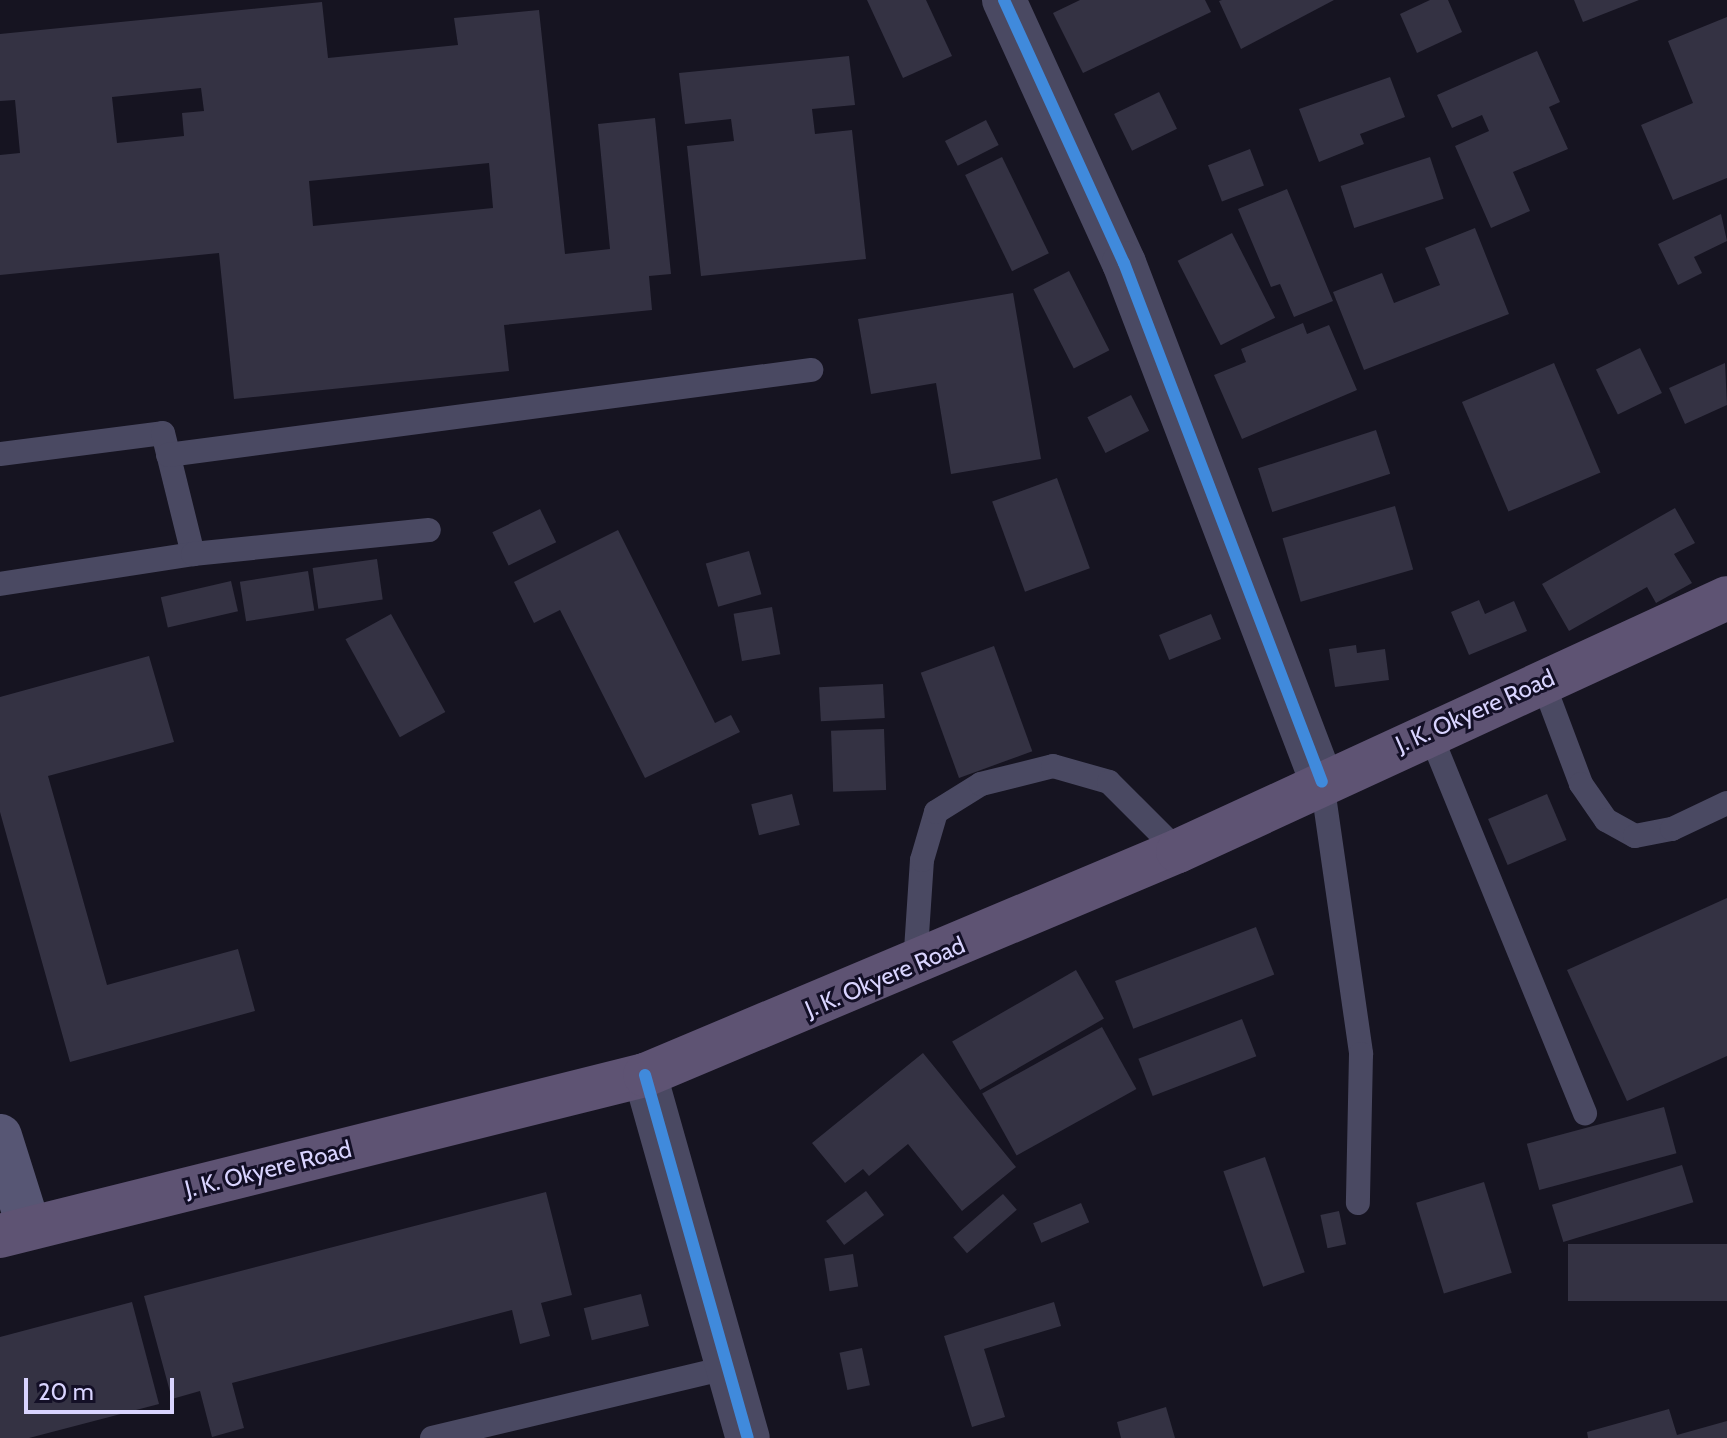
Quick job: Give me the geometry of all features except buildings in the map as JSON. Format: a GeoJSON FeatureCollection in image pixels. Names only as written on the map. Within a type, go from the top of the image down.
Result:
{"type":"FeatureCollection","features":[{"type":"Feature","properties":{"kind":"main road","name":"J. K. Okyere Road"},"geometry":{"type":"LineString","coordinates":[[15,1232],[645,1075],[915,965],[1178,851],[1429,731],[1727,598]]}},
{"type":"Feature","properties":{"kind":"street"},"geometry":{"type":"LineString","coordinates":[[1004,0],[1124,263],[1322,782]]}},
{"type":"Feature","properties":{"kind":"street"},"geometry":{"type":"LineString","coordinates":[[645,1075],[748,1438]]}},
{"type":"Feature","properties":{"kind":"street"},"geometry":{"type":"LineString","coordinates":[[0,1136],[15,1232]]}},
{"type":"Feature","properties":{"kind":"lane"},"geometry":{"type":"LineString","coordinates":[[168,455],[811,370]]}},
{"type":"Feature","properties":{"kind":"lane"},"geometry":{"type":"LineString","coordinates":[[0,454],[163,433],[193,554]]}},
{"type":"Feature","properties":{"kind":"lane"},"geometry":{"type":"LineString","coordinates":[[0,584],[193,554],[429,530]]}},
{"type":"Feature","properties":{"kind":"lane"},"geometry":{"type":"LineString","coordinates":[[1542,680],[1581,784],[1606,820],[1635,836],[1672,829],[1727,803]]}},
{"type":"Feature","properties":{"kind":"lane"},"geometry":{"type":"LineString","coordinates":[[1429,731],[1585,1113]]}},
{"type":"Feature","properties":{"kind":"lane"},"geometry":{"type":"LineString","coordinates":[[915,965],[922,860],[936,812],[981,784],[1053,766],[1109,782],[1178,851]]}},
{"type":"Feature","properties":{"kind":"lane"},"geometry":{"type":"LineString","coordinates":[[1322,782],[1361,1054],[1358,1203]]}},
{"type":"Feature","properties":{"kind":"lane"},"geometry":{"type":"LineString","coordinates":[[432,1438],[726,1368]]}},
{"type":"Feature","properties":{"kind":"cycle path"},"geometry":{"type":"LineString","coordinates":[[1004,0],[1124,263],[1322,782]]}},
{"type":"Feature","properties":{"kind":"cycle path"},"geometry":{"type":"LineString","coordinates":[[645,1075],[748,1438]]}}]}
